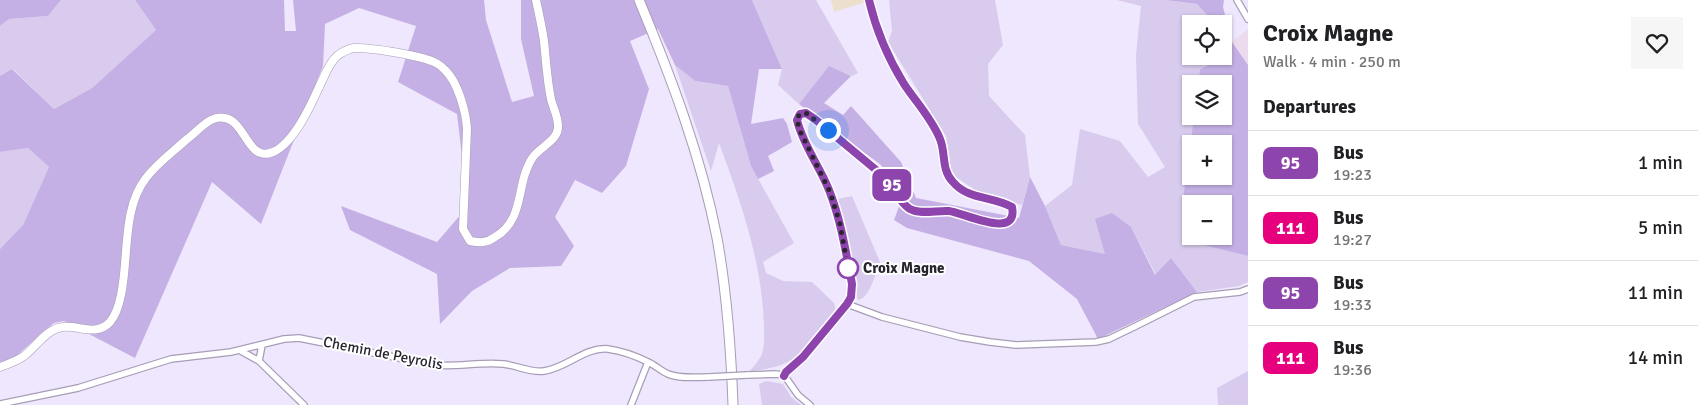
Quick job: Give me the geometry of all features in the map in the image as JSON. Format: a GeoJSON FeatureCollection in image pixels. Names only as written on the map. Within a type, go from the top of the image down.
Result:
{"type":"FeatureCollection","features":[{"type":"Feature","properties":{"kind":"main road"},"geometry":{"type":"LineString","coordinates":[[633,0],[670,77],[707,195],[717,238],[728,318],[733,405]]}},
{"type":"Feature","properties":{"kind":"main road"},"geometry":{"type":"LineString","coordinates":[[639,0],[650,35]]}},
{"type":"Feature","properties":{"kind":"street"},"geometry":{"type":"LineString","coordinates":[[0,367],[24,356],[54,330],[71,327],[94,330],[104,327],[115,316],[123,285],[132,206],[144,179],[156,167],[201,127],[216,118],[228,118],[236,123],[251,146],[258,153],[267,154],[275,151],[285,143],[294,131],[332,62],[338,55],[353,48],[408,55],[436,63],[447,72],[461,98],[466,115],[463,229],[470,241],[478,243],[489,241],[501,234],[511,224],[516,214],[524,176],[534,156],[556,135],[558,128],[551,98],[542,26],[536,0]]}},
{"type":"Feature","properties":{"kind":"street"},"geometry":{"type":"LineString","coordinates":[[810,405],[798,395],[784,376],[803,357],[847,304],[851,297],[852,284],[836,211],[823,175],[799,129],[797,120],[800,114],[806,113],[816,120],[884,177],[898,194],[903,204],[910,209],[918,212],[949,211],[995,224],[1006,223],[1011,219],[1013,212],[1012,207],[1004,202],[980,198],[965,192],[953,183],[944,166],[940,139],[892,64],[880,36],[869,0]]}},
{"type":"Feature","properties":{"kind":"street"},"geometry":{"type":"LineString","coordinates":[[1237,0],[1248,19]]}},
{"type":"Feature","properties":{"kind":"street"},"geometry":{"type":"LineString","coordinates":[[847,304],[882,317],[960,337],[1016,345],[1096,342],[1134,327],[1194,298],[1240,292],[1248,289]]}},
{"type":"Feature","properties":{"kind":"street","name":"Chemin de Peyrolis"},"geometry":{"type":"LineString","coordinates":[[0,404],[8,404],[78,388],[171,359],[241,351],[284,339],[308,339],[434,365],[512,364],[535,371],[544,371],[557,367],[585,353],[606,349],[622,352],[648,362],[667,374],[674,376],[709,377],[775,374],[784,376]]}},
{"type":"Feature","properties":{"kind":"street"},"geometry":{"type":"LineString","coordinates":[[258,361],[262,345]]}},
{"type":"Feature","properties":{"kind":"street"},"geometry":{"type":"LineString","coordinates":[[241,351],[258,361],[304,405]]}},
{"type":"Feature","properties":{"kind":"street"},"geometry":{"type":"LineString","coordinates":[[631,405],[648,362]]}},
{"type":"Feature","properties":{"kind":"shaded area"},"geometry":{"type":"Polygon","coordinates":[[[0,0],[61,0],[48,16],[9,19],[0,26],[0,0]]]}},
{"type":"Feature","properties":{"kind":"shaded area"},"geometry":{"type":"Polygon","coordinates":[[[61,0],[135,0],[156,30],[92,88],[54,109],[13,69],[0,76],[0,26],[9,19],[48,16],[61,0]]]}},
{"type":"Feature","properties":{"kind":"shaded area"},"geometry":{"type":"Polygon","coordinates":[[[135,0],[284,0],[285,31],[296,31],[293,0],[484,0],[486,20],[512,102],[534,96],[521,39],[521,0],[752,0],[782,69],[759,69],[751,124],[783,118],[787,124],[792,142],[768,156],[774,171],[758,179],[751,166],[728,86],[695,81],[675,65],[658,29],[630,41],[649,89],[626,166],[602,193],[575,180],[555,217],[574,246],[561,266],[510,268],[472,291],[440,324],[437,274],[350,230],[341,206],[437,242],[468,206],[457,114],[398,82],[416,26],[359,8],[325,24],[323,66],[261,224],[212,182],[135,358],[64,321],[54,323],[14,358],[0,363],[0,249],[23,225],[49,167],[28,148],[0,152],[0,76],[12,69],[54,109],[92,88],[156,30],[135,0]]]}},
{"type":"Feature","properties":{"kind":"shaded area"},"geometry":{"type":"Polygon","coordinates":[[[752,0],[816,0],[858,73],[852,76],[829,67],[799,104],[778,85],[782,69],[752,0]]]}},
{"type":"Feature","properties":{"kind":"shaded area"},"geometry":{"type":"Polygon","coordinates":[[[831,0],[865,0],[866,2],[834,12],[831,0]]]}},
{"type":"Feature","properties":{"kind":"shaded area"},"geometry":{"type":"Polygon","coordinates":[[[889,0],[995,0],[1003,45],[988,64],[989,96],[1025,135],[1030,177],[1022,205],[975,190],[956,177],[951,169],[946,136],[888,42],[892,31],[889,0]]]}},
{"type":"Feature","properties":{"kind":"shaded area"},"geometry":{"type":"Polygon","coordinates":[[[1117,0],[1165,0],[1197,4],[1207,15],[1182,15],[1182,65],[1209,65],[1200,69],[1199,75],[1182,75],[1182,125],[1193,125],[1191,135],[1182,135],[1182,185],[1185,185],[1182,195],[1182,245],[1203,245],[1248,256],[1248,282],[1239,286],[1197,292],[1171,258],[1156,275],[1131,227],[1105,254],[1061,245],[1045,206],[1072,185],[1080,129],[1120,141],[1148,177],[1165,167],[1138,124],[1136,55],[1141,6],[1117,0]]]}},
{"type":"Feature","properties":{"kind":"shaded area"},"geometry":{"type":"Polygon","coordinates":[[[1165,0],[1224,0],[1225,15],[1207,15],[1197,4],[1165,0]]]}},
{"type":"Feature","properties":{"kind":"shaded area"},"geometry":{"type":"Polygon","coordinates":[[[1248,29],[1248,65],[1232,42],[1248,29]]]}},
{"type":"Feature","properties":{"kind":"shaded area"},"geometry":{"type":"Polygon","coordinates":[[[1232,42],[1248,65],[1248,256],[1203,245],[1232,245],[1232,195],[1183,195],[1185,185],[1232,185],[1232,135],[1191,135],[1193,125],[1232,125],[1232,75],[1199,75],[1200,69],[1209,65],[1232,65],[1232,42]]]}},
{"type":"Feature","properties":{"kind":"shaded area"},"geometry":{"type":"Polygon","coordinates":[[[675,65],[695,81],[728,86],[751,166],[794,243],[763,262],[766,273],[783,281],[812,282],[834,303],[836,311],[815,337],[797,356],[781,365],[749,372],[761,356],[764,341],[762,302],[755,256],[735,187],[719,143],[711,171],[675,65]]]}},
{"type":"Feature","properties":{"kind":"shaded area"},"geometry":{"type":"Polygon","coordinates":[[[829,66],[851,76],[824,103],[843,115],[851,106],[901,162],[916,198],[1019,218],[1030,177],[1045,206],[1061,245],[1105,254],[1095,219],[1112,213],[1131,227],[1155,275],[1171,258],[1197,292],[1098,339],[1077,299],[1029,261],[907,228],[894,220],[903,196],[881,165],[799,104],[829,66]]]}},
{"type":"Feature","properties":{"kind":"shaded area"},"geometry":{"type":"Polygon","coordinates":[[[28,148],[49,167],[23,225],[0,249],[0,152],[28,148]]]}},
{"type":"Feature","properties":{"kind":"shaded area"},"geometry":{"type":"Polygon","coordinates":[[[852,196],[880,262],[870,289],[859,300],[856,297],[855,275],[838,199],[852,196]]]}},
{"type":"Feature","properties":{"kind":"shaded area"},"geometry":{"type":"Polygon","coordinates":[[[1248,371],[1248,405],[1218,405],[1217,388],[1248,371]]]}},
{"type":"Feature","properties":{"kind":"shaded area"},"geometry":{"type":"Polygon","coordinates":[[[766,381],[783,384],[791,397],[801,405],[762,405],[759,384],[766,381]]]}},
{"type":"Feature","properties":{"kind":"bus line","name":"95"},"geometry":{"type":"LineString","coordinates":[[784,376],[803,357],[847,304],[851,297],[852,284],[836,211],[823,175],[799,129],[797,120],[800,114],[806,113],[816,120],[888,180],[903,204],[910,209],[918,212],[949,211],[995,224],[1006,223],[1011,219],[1013,212],[1012,207],[1004,202],[980,198],[965,192],[953,183],[944,166],[940,139],[892,64],[880,36],[869,0]]}},
{"type":"Feature","properties":{"kind":"place","name":"Croix Magne"},"geometry":{"type":"Point","coordinates":[848,268]}},
{"type":"Feature","properties":{"kind":"route"},"geometry":{"type":"LineString","coordinates":[[828,130],[806,113],[798,116],[799,129],[830,192],[840,224],[848,268]]}}]}
